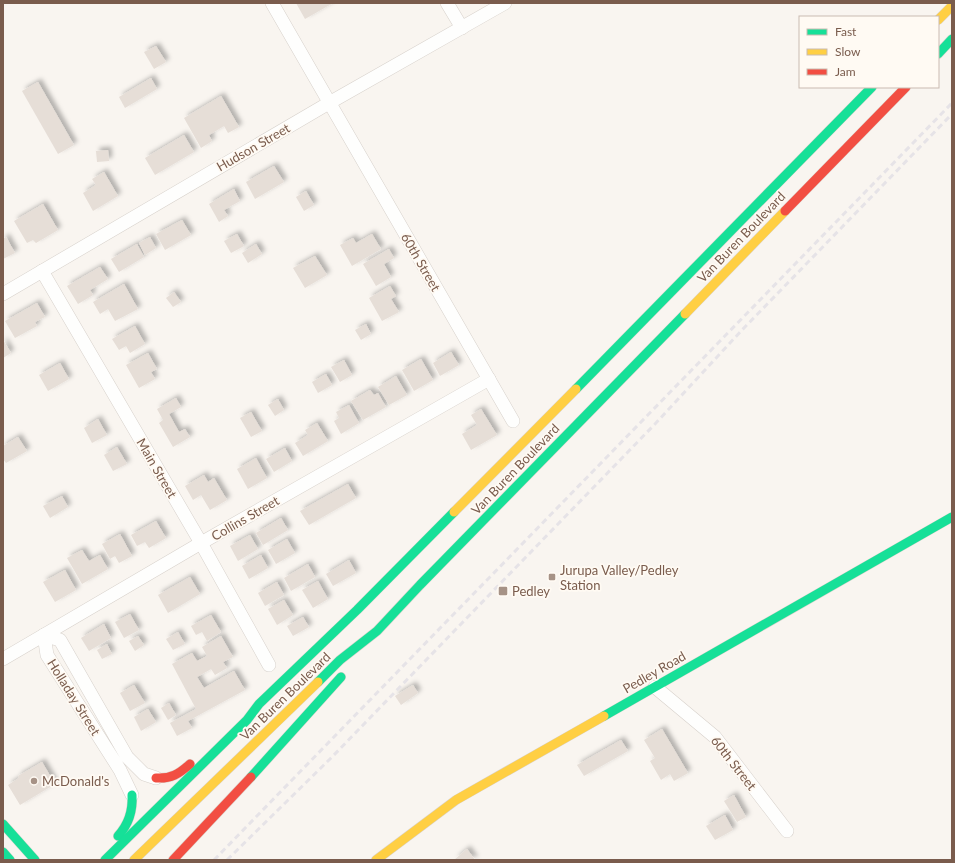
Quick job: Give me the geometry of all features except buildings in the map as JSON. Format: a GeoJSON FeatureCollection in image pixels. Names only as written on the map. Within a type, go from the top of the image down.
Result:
{"type":"FeatureCollection","features":[{"type":"Feature","properties":{"kind":"main road"},"geometry":{"type":"LineString","coordinates":[[939,19],[952,6]]}},
{"type":"Feature","properties":{"kind":"main road"},"geometry":{"type":"LineString","coordinates":[[939,53],[952,39]]}},
{"type":"Feature","properties":{"kind":"main road","name":"Van Buren Boulevard"},"geometry":{"type":"LineString","coordinates":[[105,860],[241,725],[258,704],[357,610],[871,88]]}},
{"type":"Feature","properties":{"kind":"main road","name":"Van Buren Boulevard"},"geometry":{"type":"LineString","coordinates":[[134,860],[340,660],[377,631],[420,585],[905,88]]}},
{"type":"Feature","properties":{"kind":"main road","name":"Pedley Road"},"geometry":{"type":"LineString","coordinates":[[376,860],[456,800],[952,517]]}},
{"type":"Feature","properties":{"kind":"main road"},"geometry":{"type":"LineString","coordinates":[[358,657],[377,631]]}},
{"type":"Feature","properties":{"kind":"main road"},"geometry":{"type":"LineString","coordinates":[[174,860],[238,792],[349,669]]}},
{"type":"Feature","properties":{"kind":"main road"},"geometry":{"type":"LineString","coordinates":[[240,714],[258,704]]}},
{"type":"Feature","properties":{"kind":"main road"},"geometry":{"type":"LineString","coordinates":[[156,778],[166,779],[178,775],[195,758]]}},
{"type":"Feature","properties":{"kind":"main road"},"geometry":{"type":"LineString","coordinates":[[94,860],[122,832],[132,814],[132,795]]}},
{"type":"Feature","properties":{"kind":"main road"},"geometry":{"type":"LineString","coordinates":[[3,824],[35,860]]}},
{"type":"Feature","properties":{"kind":"main road"},"geometry":{"type":"LineString","coordinates":[[3,852],[10,860]]}},
{"type":"Feature","properties":{"kind":"street","name":"60th Street"},"geometry":{"type":"LineString","coordinates":[[272,3],[514,421]]}},
{"type":"Feature","properties":{"kind":"street"},"geometry":{"type":"LineString","coordinates":[[447,3],[462,28]]}},
{"type":"Feature","properties":{"kind":"street","name":"Hudson Street"},"geometry":{"type":"LineString","coordinates":[[3,294],[329,103],[506,3]]}},
{"type":"Feature","properties":{"kind":"street","name":"Main Street"},"geometry":{"type":"LineString","coordinates":[[42,271],[201,543],[270,666]]}},
{"type":"Feature","properties":{"kind":"street","name":"Collins Street"},"geometry":{"type":"LineString","coordinates":[[3,660],[201,543],[489,379]]}},
{"type":"Feature","properties":{"kind":"street","name":"Holladay Street"},"geometry":{"type":"LineString","coordinates":[[132,795],[120,770],[47,655],[44,635],[60,640],[127,757],[144,774],[156,778]]}},
{"type":"Feature","properties":{"kind":"street","name":"60th Street"},"geometry":{"type":"LineString","coordinates":[[656,687],[715,737],[787,831]]}},
{"type":"Feature","properties":{"kind":"railway"},"geometry":{"type":"LineString","coordinates":[[214,860],[952,103]]}},
{"type":"Feature","properties":{"kind":"railway"},"geometry":{"type":"LineString","coordinates":[[227,860],[332,757],[655,424],[742,330],[952,114]]}},
{"type":"Feature","properties":{"kind":"traffic: fast"},"geometry":{"type":"LineString","coordinates":[[939,53],[952,39]]}},
{"type":"Feature","properties":{"kind":"traffic: fast"},"geometry":{"type":"LineString","coordinates":[[576,389],[871,88]]}},
{"type":"Feature","properties":{"kind":"traffic: fast"},"geometry":{"type":"LineString","coordinates":[[318,682],[340,660],[377,631],[420,585],[685,314]]}},
{"type":"Feature","properties":{"kind":"traffic: fast"},"geometry":{"type":"LineString","coordinates":[[105,860],[247,720],[259,704],[357,610],[454,512]]}},
{"type":"Feature","properties":{"kind":"traffic: fast"},"geometry":{"type":"LineString","coordinates":[[604,716],[952,517]]}},
{"type":"Feature","properties":{"kind":"traffic: fast"},"geometry":{"type":"LineString","coordinates":[[251,777],[341,677]]}},
{"type":"Feature","properties":{"kind":"traffic: fast"},"geometry":{"type":"LineString","coordinates":[[118,836],[130,817],[132,795]]}},
{"type":"Feature","properties":{"kind":"traffic: fast"},"geometry":{"type":"LineString","coordinates":[[3,824],[35,860]]}},
{"type":"Feature","properties":{"kind":"traffic: fast"},"geometry":{"type":"LineString","coordinates":[[3,852],[10,860]]}},
{"type":"Feature","properties":{"kind":"traffic: slow"},"geometry":{"type":"LineString","coordinates":[[939,19],[952,6]]}},
{"type":"Feature","properties":{"kind":"traffic: slow"},"geometry":{"type":"LineString","coordinates":[[685,314],[785,211]]}},
{"type":"Feature","properties":{"kind":"traffic: slow"},"geometry":{"type":"LineString","coordinates":[[454,512],[576,389]]}},
{"type":"Feature","properties":{"kind":"traffic: slow"},"geometry":{"type":"LineString","coordinates":[[134,860],[318,682]]}},
{"type":"Feature","properties":{"kind":"traffic: slow"},"geometry":{"type":"LineString","coordinates":[[376,860],[456,800],[604,716]]}},
{"type":"Feature","properties":{"kind":"traffic: jam"},"geometry":{"type":"LineString","coordinates":[[785,211],[905,88]]}},
{"type":"Feature","properties":{"kind":"traffic: jam"},"geometry":{"type":"LineString","coordinates":[[156,778],[166,778],[174,775],[182,771],[190,764]]}},
{"type":"Feature","properties":{"kind":"traffic: jam"},"geometry":{"type":"LineString","coordinates":[[173,860],[251,777]]}},
{"type":"Feature","properties":{"kind":"place","name":"Jurupa Valley/Pedley Station"},"geometry":{"type":"Point","coordinates":[552,577]}},
{"type":"Feature","properties":{"kind":"place","name":"Pedley"},"geometry":{"type":"Point","coordinates":[503,591]}},
{"type":"Feature","properties":{"kind":"place","name":"McDonald's"},"geometry":{"type":"Point","coordinates":[34,781]}}]}
